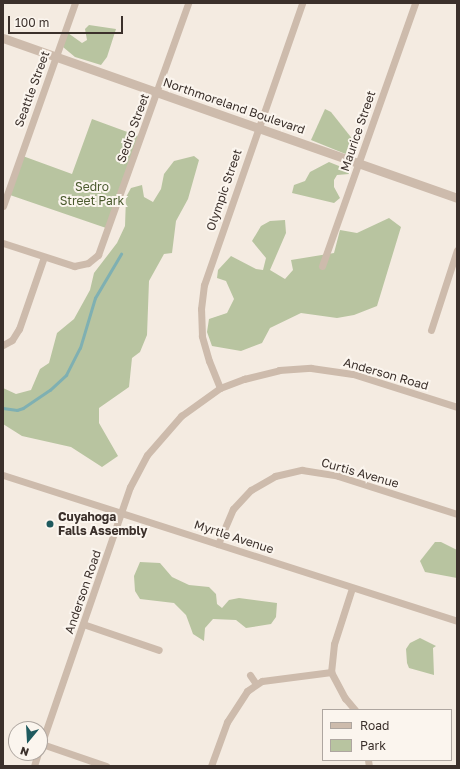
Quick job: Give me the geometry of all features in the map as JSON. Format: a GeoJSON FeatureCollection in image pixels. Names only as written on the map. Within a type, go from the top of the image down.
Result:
{"type":"FeatureCollection","features":[{"type":"Feature","properties":{"kind":"street","name":"Seattle Street"},"geometry":{"type":"LineString","coordinates":[[3,206],[74,3]]}},
{"type":"Feature","properties":{"kind":"street","name":"Sedro Street"},"geometry":{"type":"LineString","coordinates":[[3,243],[44,257],[80,266],[98,255],[158,92],[188,3]]}},
{"type":"Feature","properties":{"kind":"street","name":"Olympic Street"},"geometry":{"type":"LineString","coordinates":[[220,388],[205,348],[201,315],[202,296],[209,267],[302,3]]}},
{"type":"Feature","properties":{"kind":"street","name":"Maurice Street"},"geometry":{"type":"LineString","coordinates":[[322,266],[415,3]]}},
{"type":"Feature","properties":{"kind":"street","name":"Northmoreland Boulevard"},"geometry":{"type":"LineString","coordinates":[[3,38],[457,198]]}},
{"type":"Feature","properties":{"kind":"street"},"geometry":{"type":"LineString","coordinates":[[431,330],[457,250]]}},
{"type":"Feature","properties":{"kind":"street"},"geometry":{"type":"LineString","coordinates":[[3,345],[12,340],[19,329],[44,257]]}},
{"type":"Feature","properties":{"kind":"street","name":"Anderson Road"},"geometry":{"type":"LineString","coordinates":[[48,726],[121,513],[138,471],[158,439],[181,416],[220,388],[279,370],[330,370],[371,379],[457,407]]}},
{"type":"Feature","properties":{"kind":"street","name":"Curtis Avenue"},"geometry":{"type":"LineString","coordinates":[[218,544],[233,509],[251,490],[274,476],[302,470],[338,476],[457,514]]}},
{"type":"Feature","properties":{"kind":"street","name":"Myrtle Avenue"},"geometry":{"type":"LineString","coordinates":[[3,475],[457,622]]}},
{"type":"Feature","properties":{"kind":"street"},"geometry":{"type":"LineString","coordinates":[[352,588],[334,644],[331,672],[345,698],[354,709]]}},
{"type":"Feature","properties":{"kind":"street"},"geometry":{"type":"LineString","coordinates":[[83,624],[160,650]]}},
{"type":"Feature","properties":{"kind":"street"},"geometry":{"type":"LineString","coordinates":[[212,766],[233,711],[247,691],[256,684],[331,672]]}},
{"type":"Feature","properties":{"kind":"street"},"geometry":{"type":"LineString","coordinates":[[250,675],[256,684]]}},
{"type":"Feature","properties":{"kind":"street"},"geometry":{"type":"LineString","coordinates":[[48,748],[106,766]]}},
{"type":"Feature","properties":{"kind":"green space"},"geometry":{"type":"Polygon","coordinates":[[[89,25],[116,29],[107,57],[101,65],[75,57],[63,47],[68,33],[82,43],[87,40],[85,29],[89,25]]]}},
{"type":"Feature","properties":{"kind":"green space"},"geometry":{"type":"Polygon","coordinates":[[[325,109],[331,112],[354,141],[355,149],[348,155],[311,140],[325,109]]]}},
{"type":"Feature","properties":{"kind":"green space","name":"Sedro Street Park"},"geometry":{"type":"Polygon","coordinates":[[[92,119],[141,137],[109,229],[7,194],[20,155],[72,174],[92,119]]]}},
{"type":"Feature","properties":{"kind":"green space"},"geometry":{"type":"Polygon","coordinates":[[[194,156],[199,160],[188,199],[176,221],[172,253],[164,254],[149,281],[147,335],[140,352],[132,358],[129,387],[99,408],[99,423],[118,456],[102,467],[71,447],[22,436],[3,424],[3,388],[16,394],[31,390],[40,369],[49,363],[57,333],[74,319],[90,290],[94,273],[117,243],[125,226],[126,197],[131,188],[142,185],[144,197],[153,202],[161,189],[164,174],[174,161],[194,156]]]}},
{"type":"Feature","properties":{"kind":"green space"},"geometry":{"type":"Polygon","coordinates":[[[329,162],[349,170],[349,174],[337,175],[334,180],[334,187],[340,198],[334,203],[292,193],[294,185],[305,181],[310,172],[329,162]]]}},
{"type":"Feature","properties":{"kind":"green space"},"geometry":{"type":"Polygon","coordinates":[[[389,218],[401,227],[377,306],[354,315],[337,318],[301,313],[270,328],[262,343],[241,351],[212,346],[207,332],[209,319],[227,313],[234,299],[226,281],[217,278],[218,270],[231,256],[256,269],[263,270],[266,258],[252,241],[261,226],[270,221],[285,220],[286,233],[270,270],[285,279],[293,270],[291,260],[334,253],[340,230],[357,233],[389,218]]]}},
{"type":"Feature","properties":{"kind":"green space"},"geometry":{"type":"Polygon","coordinates":[[[435,542],[441,542],[457,550],[457,578],[425,572],[420,561],[435,542]]]}},
{"type":"Feature","properties":{"kind":"green space"},"geometry":{"type":"Polygon","coordinates":[[[140,562],[160,563],[172,577],[189,585],[209,587],[216,594],[217,604],[222,608],[229,600],[239,598],[277,603],[276,617],[271,624],[246,628],[236,620],[213,619],[205,628],[204,641],[193,634],[186,615],[174,603],[140,599],[135,591],[134,576],[140,562]]]}},
{"type":"Feature","properties":{"kind":"green space"},"geometry":{"type":"Polygon","coordinates":[[[420,638],[436,646],[433,648],[434,675],[409,668],[407,663],[406,649],[410,643],[420,638]]]}},
{"type":"Feature","properties":{"kind":"waterway"},"geometry":{"type":"LineString","coordinates":[[3,408],[17,410],[23,408],[50,390],[66,375],[80,348],[95,298],[121,254]]}},
{"type":"Feature","properties":{"kind":"place","name":"Cuyahoga Falls Assembly"},"geometry":{"type":"Point","coordinates":[50,524]}}]}
